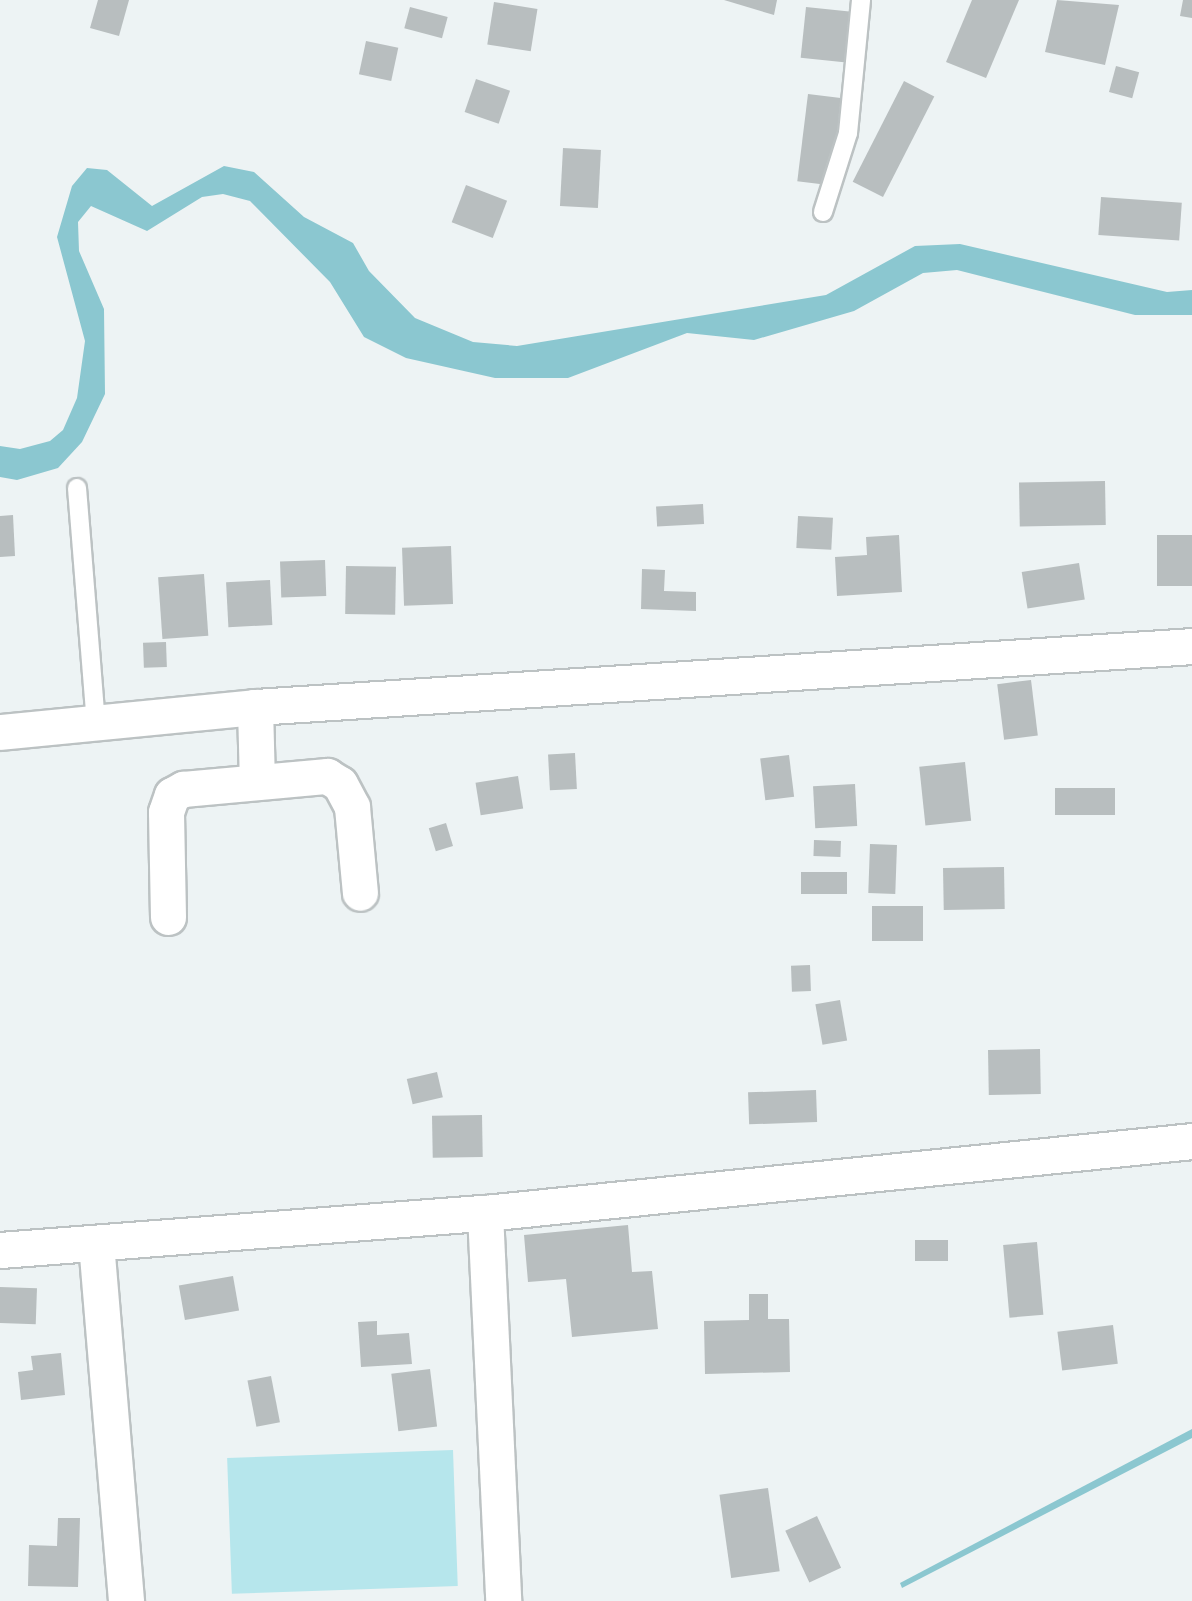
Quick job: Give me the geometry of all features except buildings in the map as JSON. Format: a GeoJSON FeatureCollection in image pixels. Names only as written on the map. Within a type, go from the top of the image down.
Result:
{"type":"FeatureCollection","features":[{"type":"Feature","properties":{"kind":"street"},"geometry":{"type":"LineString","coordinates":[[0,732],[96,725],[255,707],[1192,646]]}},
{"type":"Feature","properties":{"kind":"street"},"geometry":{"type":"LineString","coordinates":[[255,707],[257,782]]}},
{"type":"Feature","properties":{"kind":"street"},"geometry":{"type":"LineString","coordinates":[[167,917],[165,828],[172,795],[309,775],[340,784],[352,807],[360,892]]}},
{"type":"Feature","properties":{"kind":"street"},"geometry":{"type":"LineString","coordinates":[[0,1250],[485,1213],[1192,1141]]}},
{"type":"Feature","properties":{"kind":"street"},"geometry":{"type":"LineString","coordinates":[[485,1213],[503,1601]]}},
{"type":"Feature","properties":{"kind":"street"},"geometry":{"type":"LineString","coordinates":[[96,1243],[126,1601]]}},
{"type":"Feature","properties":{"kind":"lane"},"geometry":{"type":"LineString","coordinates":[[823,212],[848,133],[861,0]]}},
{"type":"Feature","properties":{"kind":"lane"},"geometry":{"type":"LineString","coordinates":[[78,488],[96,725]]}},
{"type":"Feature","properties":{"kind":"shaded area"},"geometry":{"type":"Polygon","coordinates":[[[224,166],[254,172],[304,217],[353,243],[369,271],[415,318],[473,342],[517,346],[826,295],[915,246],[960,244],[1167,292],[1192,290],[1192,315],[1135,315],[957,270],[923,273],[854,311],[754,340],[687,333],[568,378],[495,378],[406,358],[364,337],[330,282],[250,201],[223,194],[202,197],[147,231],[91,206],[78,222],[79,251],[104,309],[105,394],[82,442],[58,468],[17,480],[0,477],[0,446],[20,449],[50,441],[63,430],[77,398],[85,341],[57,237],[72,186],[87,168],[107,170],[152,206],[224,166]]]}},
{"type":"Feature","properties":{"kind":"shaded area"},"geometry":{"type":"Polygon","coordinates":[[[1192,1429],[1192,1438],[902,1588],[900,1583],[1192,1429]]]}},
{"type":"Feature","properties":{"kind":"shaded area"},"geometry":{"type":"Polygon","coordinates":[[[453,1450],[458,1586],[232,1594],[227,1458],[453,1450]]]}}]}
